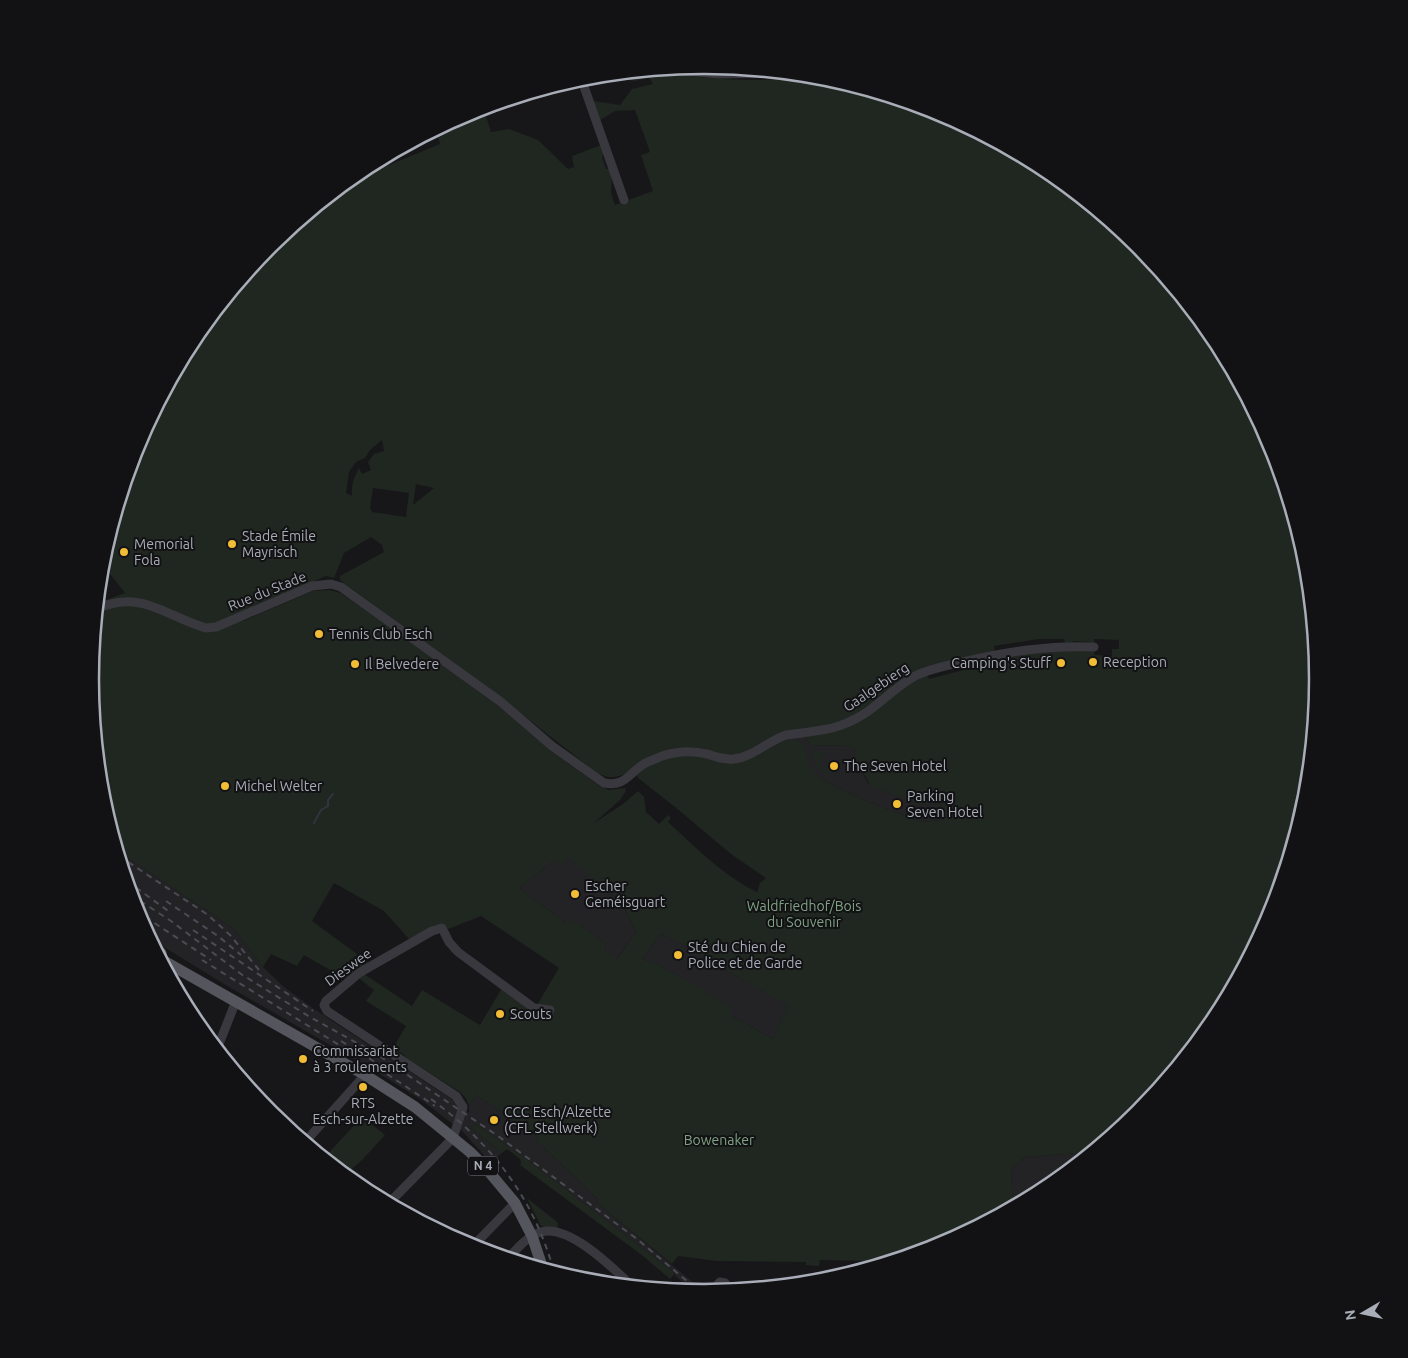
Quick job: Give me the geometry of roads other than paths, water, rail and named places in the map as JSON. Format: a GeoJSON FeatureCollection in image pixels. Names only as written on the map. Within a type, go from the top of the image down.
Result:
{"type":"FeatureCollection","features":[{"type":"Feature","properties":{"kind":"main road","name":"N 4"},"geometry":{"type":"LineString","coordinates":[[172,967],[221,994]]}},
{"type":"Feature","properties":{"kind":"main road","name":"N 4"},"geometry":{"type":"LineString","coordinates":[[177,977],[236,1000],[365,1075],[415,1107],[485,1167],[515,1203],[532,1236],[540,1262]]}},
{"type":"Feature","properties":{"kind":"street"},"geometry":{"type":"LineString","coordinates":[[584,86],[624,200]]}},
{"type":"Feature","properties":{"kind":"street","name":"Rue du Stade"},"geometry":{"type":"LineString","coordinates":[[103,606],[116,602],[146,604],[206,628],[216,627],[312,586],[331,584],[350,593],[486,691],[552,746],[604,783],[619,784],[627,778]]}},
{"type":"Feature","properties":{"kind":"street","name":"Gaalgebierg"},"geometry":{"type":"LineString","coordinates":[[627,778],[644,764],[674,752],[694,752],[732,760],[742,758],[786,735],[849,723],[899,686],[930,670],[1016,651],[1059,647],[1094,648]]}},
{"type":"Feature","properties":{"kind":"street","name":"Dieswee"},"geometry":{"type":"LineString","coordinates":[[453,1138],[463,1107],[456,1096],[326,1012],[324,1005],[335,992],[359,973],[432,931],[442,928],[458,952],[534,1008],[550,1010]]}},
{"type":"Feature","properties":{"kind":"street"},"geometry":{"type":"LineString","coordinates":[[220,1041],[236,1000]]}},
{"type":"Feature","properties":{"kind":"street"},"geometry":{"type":"LineString","coordinates":[[309,1137],[365,1075]]}},
{"type":"Feature","properties":{"kind":"street"},"geometry":{"type":"LineString","coordinates":[[394,1199],[453,1138]]}},
{"type":"Feature","properties":{"kind":"street"},"geometry":{"type":"LineString","coordinates":[[478,1240],[515,1203]]}},
{"type":"Feature","properties":{"kind":"street"},"geometry":{"type":"LineString","coordinates":[[513,1253],[532,1236],[548,1231],[564,1234],[573,1237],[623,1279]]}},
{"type":"Feature","properties":{"kind":"waterway"},"geometry":{"type":"LineString","coordinates":[[314,823],[321,810],[328,806],[328,800],[333,794]]}},
{"type":"Feature","properties":{"kind":"railway"},"geometry":{"type":"LineString","coordinates":[[127,861],[208,915],[230,935],[259,970]]}},
{"type":"Feature","properties":{"kind":"railway"},"geometry":{"type":"LineString","coordinates":[[136,888],[171,913]]}},
{"type":"Feature","properties":{"kind":"railway"},"geometry":{"type":"LineString","coordinates":[[166,901],[218,936],[241,955]]}},
{"type":"Feature","properties":{"kind":"railway"},"geometry":{"type":"LineString","coordinates":[[142,902],[171,921],[241,974],[310,1017],[375,1053],[498,1136],[637,1239],[690,1284]]}},
{"type":"Feature","properties":{"kind":"railway"},"geometry":{"type":"LineString","coordinates":[[149,919],[211,960]]}},
{"type":"Feature","properties":{"kind":"railway"},"geometry":{"type":"LineString","coordinates":[[193,930],[313,1011]]}},
{"type":"Feature","properties":{"kind":"railway"},"geometry":{"type":"LineString","coordinates":[[202,960],[344,1048]]}},
{"type":"Feature","properties":{"kind":"railway"},"geometry":{"type":"LineString","coordinates":[[341,1041],[396,1075]]}},
{"type":"Feature","properties":{"kind":"railway"},"geometry":{"type":"LineString","coordinates":[[387,1074],[435,1106]]}},
{"type":"Feature","properties":{"kind":"railway"},"geometry":{"type":"LineString","coordinates":[[431,1099],[473,1135],[508,1175],[535,1220],[552,1265]]}},
{"type":"Feature","properties":{"kind":"place","name":"Stade Émile Mayrisch"},"geometry":{"type":"Point","coordinates":[232,544]}},
{"type":"Feature","properties":{"kind":"place","name":"Memorial Fola"},"geometry":{"type":"Point","coordinates":[124,552]}},
{"type":"Feature","properties":{"kind":"place","name":"Tennis Club Esch"},"geometry":{"type":"Point","coordinates":[319,634]}},
{"type":"Feature","properties":{"kind":"place","name":"Reception"},"geometry":{"type":"Point","coordinates":[1093,662]}},
{"type":"Feature","properties":{"kind":"place","name":"Camping's Stuff"},"geometry":{"type":"Point","coordinates":[1061,663]}},
{"type":"Feature","properties":{"kind":"place","name":"Il Belvedere"},"geometry":{"type":"Point","coordinates":[355,664]}},
{"type":"Feature","properties":{"kind":"place","name":"The Seven Hotel"},"geometry":{"type":"Point","coordinates":[834,766]}},
{"type":"Feature","properties":{"kind":"place","name":"Michel Welter"},"geometry":{"type":"Point","coordinates":[225,786]}},
{"type":"Feature","properties":{"kind":"place","name":"Parking Seven Hotel"},"geometry":{"type":"Point","coordinates":[897,804]}},
{"type":"Feature","properties":{"kind":"place","name":"Escher Geméisguart"},"geometry":{"type":"Point","coordinates":[575,894]}},
{"type":"Feature","properties":{"kind":"place","name":"Sté du Chien de Police et de Garde"},"geometry":{"type":"Point","coordinates":[678,955]}},
{"type":"Feature","properties":{"kind":"place","name":"Scouts"},"geometry":{"type":"Point","coordinates":[500,1014]}},
{"type":"Feature","properties":{"kind":"place","name":"Commissariat à 3 roulements"},"geometry":{"type":"Point","coordinates":[303,1059]}},
{"type":"Feature","properties":{"kind":"place","name":"RTS Esch-sur-Alzette"},"geometry":{"type":"Point","coordinates":[363,1087]}},
{"type":"Feature","properties":{"kind":"place","name":"CCC Esch/Alzette (CFL Stellwerk)"},"geometry":{"type":"Point","coordinates":[494,1120]}},
{"type":"Feature","properties":{"kind":"park label","name":"Waldfriedhof/Bois du Souvenir"},"geometry":{"type":"Point","coordinates":[804,914]}},
{"type":"Feature","properties":{"kind":"park label","name":"Bowenaker"},"geometry":{"type":"Point","coordinates":[719,1140]}}]}
